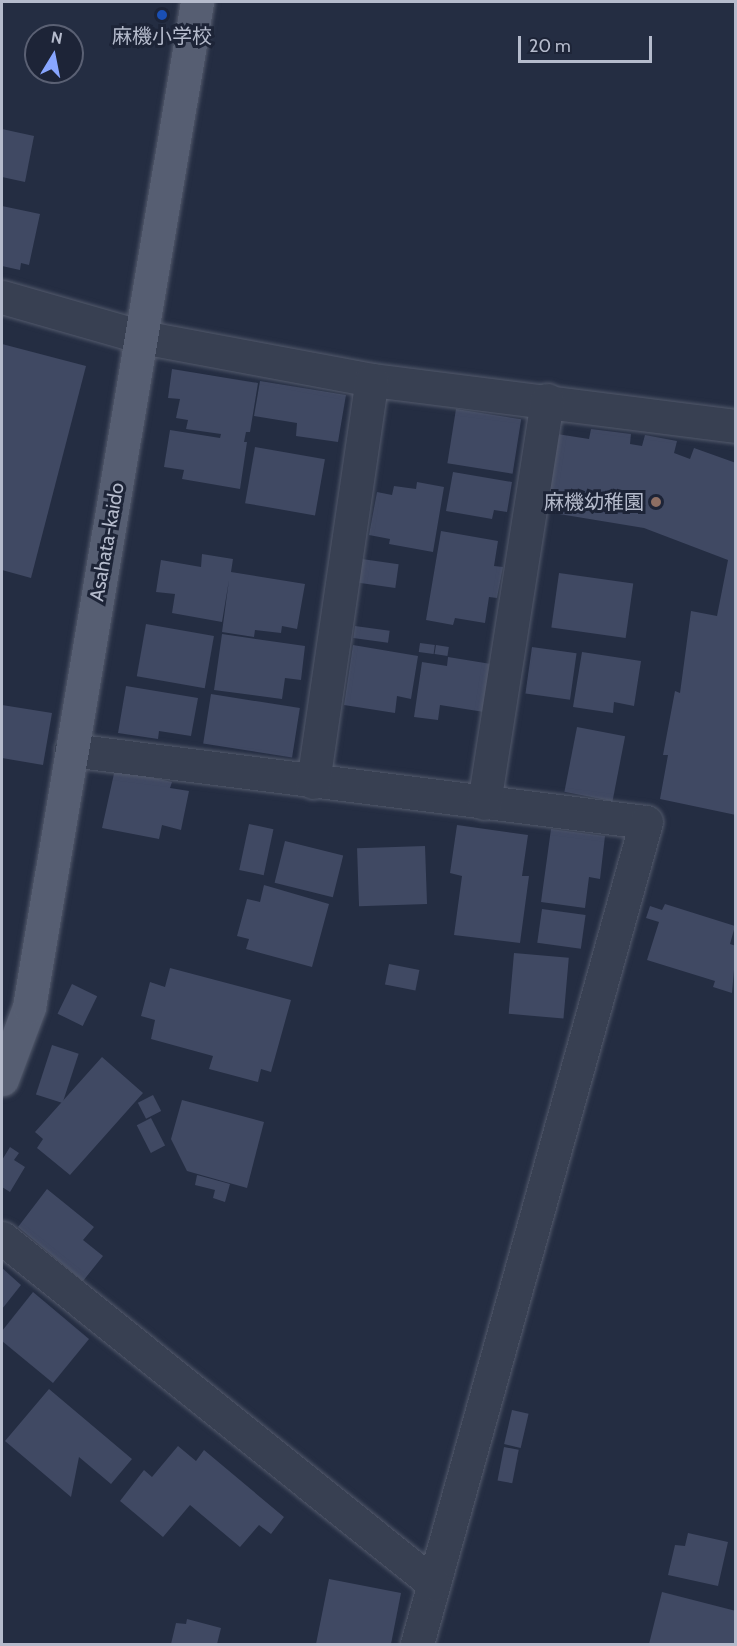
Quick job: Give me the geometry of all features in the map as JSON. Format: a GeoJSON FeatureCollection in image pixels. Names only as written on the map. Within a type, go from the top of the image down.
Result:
{"type":"FeatureCollection","features":[{"type":"Feature","properties":{"kind":"main road","name":"Asahata-kaido"},"geometry":{"type":"LineString","coordinates":[[2,1079],[29,1007],[197,2]]}},
{"type":"Feature","properties":{"kind":"street"},"geometry":{"type":"LineString","coordinates":[[2,297],[141,338],[372,380],[547,400],[735,426]]}},
{"type":"Feature","properties":{"kind":"street"},"geometry":{"type":"LineString","coordinates":[[313,782],[372,380]]}},
{"type":"Feature","properties":{"kind":"street"},"geometry":{"type":"LineString","coordinates":[[484,803],[547,400]]}},
{"type":"Feature","properties":{"kind":"street"},"geometry":{"type":"LineString","coordinates":[[71,750],[646,822],[417,1644]]}},
{"type":"Feature","properties":{"kind":"street"},"geometry":{"type":"LineString","coordinates":[[2,1238],[434,1584]]}},
{"type":"Feature","properties":{"kind":"building"},"geometry":{"type":"Polygon","coordinates":[[[2,129],[34,136],[25,182],[2,177],[2,129]]]}},
{"type":"Feature","properties":{"kind":"building"},"geometry":{"type":"Polygon","coordinates":[[[2,206],[40,214],[29,265],[21,263],[20,270],[2,266],[2,206]]]}},
{"type":"Feature","properties":{"kind":"building"},"geometry":{"type":"Polygon","coordinates":[[[2,344],[86,366],[31,578],[2,570],[2,344]]]}},
{"type":"Feature","properties":{"kind":"building"},"geometry":{"type":"Polygon","coordinates":[[[172,369],[258,383],[250,432],[246,432],[244,442],[247,442],[240,489],[182,479],[184,470],[164,467],[170,430],[220,438],[221,434],[186,429],[188,420],[176,418],[180,399],[168,398],[172,369]]]}},
{"type":"Feature","properties":{"kind":"building"},"geometry":{"type":"Polygon","coordinates":[[[260,381],[346,395],[338,442],[296,436],[297,423],[254,416],[260,381]]]}},
{"type":"Feature","properties":{"kind":"building"},"geometry":{"type":"Polygon","coordinates":[[[456,409],[521,419],[513,474],[447,463],[456,409]]]}},
{"type":"Feature","properties":{"kind":"building"},"geometry":{"type":"Polygon","coordinates":[[[591,429],[631,434],[630,444],[642,446],[645,435],[677,441],[674,453],[690,459],[694,448],[736,463],[736,815],[660,799],[668,755],[663,755],[675,691],[680,693],[691,611],[717,616],[728,560],[644,528],[547,512],[557,434],[589,439],[591,429]]]}},
{"type":"Feature","properties":{"kind":"building"},"geometry":{"type":"Polygon","coordinates":[[[255,447],[325,459],[315,515],[245,503],[255,447]]]}},
{"type":"Feature","properties":{"kind":"building"},"geometry":{"type":"Polygon","coordinates":[[[453,472],[512,482],[507,512],[494,510],[492,519],[446,511],[453,472]]]}},
{"type":"Feature","properties":{"kind":"building"},"geometry":{"type":"Polygon","coordinates":[[[417,482],[444,487],[433,552],[389,544],[390,539],[369,535],[377,492],[392,495],[394,486],[416,489],[417,482]]]}},
{"type":"Feature","properties":{"kind":"building"},"geometry":{"type":"Polygon","coordinates":[[[441,531],[498,541],[494,566],[503,567],[497,598],[489,597],[485,623],[455,618],[453,625],[426,620],[441,531]]]}},
{"type":"Feature","properties":{"kind":"building"},"geometry":{"type":"Polygon","coordinates":[[[202,554],[233,559],[231,572],[305,584],[297,629],[282,626],[281,633],[255,630],[254,637],[222,632],[229,580],[222,622],[172,613],[175,594],[156,592],[161,560],[201,567],[202,554]]]}},
{"type":"Feature","properties":{"kind":"building"},"geometry":{"type":"Polygon","coordinates":[[[362,559],[399,564],[395,588],[359,583],[362,559]]]}},
{"type":"Feature","properties":{"kind":"building"},"geometry":{"type":"Polygon","coordinates":[[[559,573],[633,583],[626,638],[551,627],[559,573]]]}},
{"type":"Feature","properties":{"kind":"building"},"geometry":{"type":"Polygon","coordinates":[[[146,624],[214,636],[205,688],[137,676],[146,624]]]}},
{"type":"Feature","properties":{"kind":"building"},"geometry":{"type":"Polygon","coordinates":[[[355,626],[390,631],[388,643],[353,638],[355,626]]]}},
{"type":"Feature","properties":{"kind":"building"},"geometry":{"type":"Polygon","coordinates":[[[222,634],[305,646],[301,680],[285,678],[282,699],[214,690],[222,634]]]}},
{"type":"Feature","properties":{"kind":"building"},"geometry":{"type":"Polygon","coordinates":[[[420,643],[435,645],[434,654],[419,652],[420,643]]]}},
{"type":"Feature","properties":{"kind":"building"},"geometry":{"type":"Polygon","coordinates":[[[353,645],[418,656],[411,699],[397,696],[395,713],[344,705],[353,645]]]}},
{"type":"Feature","properties":{"kind":"building"},"geometry":{"type":"Polygon","coordinates":[[[436,645],[449,647],[447,656],[435,654],[436,645]]]}},
{"type":"Feature","properties":{"kind":"building"},"geometry":{"type":"Polygon","coordinates":[[[532,647],[577,653],[570,700],[525,694],[532,647]]]}},
{"type":"Feature","properties":{"kind":"building"},"geometry":{"type":"Polygon","coordinates":[[[582,652],[641,661],[634,706],[614,702],[613,713],[573,707],[582,652]]]}},
{"type":"Feature","properties":{"kind":"building"},"geometry":{"type":"Polygon","coordinates":[[[448,657],[491,664],[484,712],[440,705],[438,720],[414,717],[422,662],[447,666],[448,657]]]}},
{"type":"Feature","properties":{"kind":"building"},"geometry":{"type":"Polygon","coordinates":[[[126,686],[198,698],[191,736],[159,731],[158,739],[118,733],[126,686]]]}},
{"type":"Feature","properties":{"kind":"building"},"geometry":{"type":"Polygon","coordinates":[[[211,694],[300,708],[292,757],[203,743],[211,694]]]}},
{"type":"Feature","properties":{"kind":"building"},"geometry":{"type":"Polygon","coordinates":[[[2,705],[52,713],[43,765],[2,758],[2,705]]]}},
{"type":"Feature","properties":{"kind":"building"},"geometry":{"type":"Polygon","coordinates":[[[577,727],[625,736],[613,801],[564,792],[577,727]]]}},
{"type":"Feature","properties":{"kind":"building"},"geometry":{"type":"Polygon","coordinates":[[[115,769],[172,782],[170,788],[189,791],[181,830],[162,825],[159,839],[102,828],[115,769]]]}},
{"type":"Feature","properties":{"kind":"building"},"geometry":{"type":"Polygon","coordinates":[[[249,824],[273,829],[264,875],[239,870],[249,824]]]}},
{"type":"Feature","properties":{"kind":"building"},"geometry":{"type":"Polygon","coordinates":[[[457,825],[528,835],[522,876],[529,876],[520,943],[454,935],[462,876],[450,873],[457,825]]]}},
{"type":"Feature","properties":{"kind":"building"},"geometry":{"type":"Polygon","coordinates":[[[551,829],[605,836],[600,879],[589,877],[585,908],[541,902],[551,829]]]}},
{"type":"Feature","properties":{"kind":"building"},"geometry":{"type":"Polygon","coordinates":[[[285,841],[343,856],[333,897],[275,883],[285,841]]]}},
{"type":"Feature","properties":{"kind":"building"},"geometry":{"type":"Polygon","coordinates":[[[425,846],[427,904],[359,906],[357,848],[425,846]]]}},
{"type":"Feature","properties":{"kind":"building"},"geometry":{"type":"Polygon","coordinates":[[[264,885],[329,904],[312,967],[246,949],[249,939],[237,936],[247,899],[260,902],[264,885]]]}},
{"type":"Feature","properties":{"kind":"building"},"geometry":{"type":"Polygon","coordinates":[[[665,904],[735,926],[730,944],[736,946],[732,993],[713,987],[715,981],[647,960],[659,922],[646,918],[650,906],[662,910],[665,904]]]}},
{"type":"Feature","properties":{"kind":"building"},"geometry":{"type":"Polygon","coordinates":[[[542,909],[586,915],[581,949],[537,943],[542,909]]]}},
{"type":"Feature","properties":{"kind":"building"},"geometry":{"type":"Polygon","coordinates":[[[514,953],[569,958],[563,1019],[509,1014],[514,953]]]}},
{"type":"Feature","properties":{"kind":"building"},"geometry":{"type":"Polygon","coordinates":[[[389,964],[419,970],[415,991],[385,985],[389,964]]]}},
{"type":"Feature","properties":{"kind":"building"},"geometry":{"type":"Polygon","coordinates":[[[170,968],[291,1000],[271,1072],[261,1069],[258,1082],[209,1069],[213,1056],[151,1039],[155,1020],[141,1016],[150,982],[165,987],[170,968]]]}},
{"type":"Feature","properties":{"kind":"building"},"geometry":{"type":"Polygon","coordinates":[[[72,984],[97,996],[83,1026],[58,1014],[72,984]]]}},
{"type":"Feature","properties":{"kind":"building"},"geometry":{"type":"Polygon","coordinates":[[[52,1045],[79,1054],[63,1103],[36,1094],[52,1045]]]}},
{"type":"Feature","properties":{"kind":"building"},"geometry":{"type":"Polygon","coordinates":[[[102,1057],[143,1093],[70,1175],[37,1148],[43,1139],[35,1132],[102,1057]]]}},
{"type":"Feature","properties":{"kind":"building"},"geometry":{"type":"Polygon","coordinates":[[[153,1095],[161,1111],[146,1119],[138,1103],[153,1095]]]}},
{"type":"Feature","properties":{"kind":"building"},"geometry":{"type":"Polygon","coordinates":[[[182,1100],[264,1122],[247,1188],[187,1171],[171,1139],[182,1100]]]}},
{"type":"Feature","properties":{"kind":"building"},"geometry":{"type":"Polygon","coordinates":[[[151,1118],[165,1146],[151,1153],[137,1125],[151,1118]]]}},
{"type":"Feature","properties":{"kind":"building"},"geometry":{"type":"Polygon","coordinates":[[[10,1147],[19,1153],[14,1160],[25,1167],[10,1192],[2,1187],[2,1160],[10,1147]]]}},
{"type":"Feature","properties":{"kind":"building"},"geometry":{"type":"Polygon","coordinates":[[[197,1175],[230,1184],[225,1202],[213,1198],[215,1190],[195,1185],[197,1175]]]}},
{"type":"Feature","properties":{"kind":"building"},"geometry":{"type":"Polygon","coordinates":[[[47,1189],[94,1227],[83,1240],[103,1256],[83,1281],[18,1227],[47,1189]]]}},
{"type":"Feature","properties":{"kind":"building"},"geometry":{"type":"Polygon","coordinates":[[[2,1268],[21,1285],[2,1309],[2,1268]]]}},
{"type":"Feature","properties":{"kind":"building"},"geometry":{"type":"Polygon","coordinates":[[[33,1292],[89,1339],[53,1383],[2,1341],[2,1331],[33,1292]]]}},
{"type":"Feature","properties":{"kind":"building"},"geometry":{"type":"Polygon","coordinates":[[[49,1389],[132,1459],[111,1484],[79,1457],[71,1497],[5,1441],[49,1389]]]}},
{"type":"Feature","properties":{"kind":"building"},"geometry":{"type":"Polygon","coordinates":[[[512,1410],[529,1414],[521,1448],[504,1444],[512,1410]]]}},
{"type":"Feature","properties":{"kind":"building"},"geometry":{"type":"Polygon","coordinates":[[[178,1446],[196,1461],[204,1450],[284,1517],[271,1534],[259,1525],[240,1547],[190,1505],[163,1537],[120,1501],[144,1470],[152,1477],[178,1446]]]}},
{"type":"Feature","properties":{"kind":"building"},"geometry":{"type":"Polygon","coordinates":[[[504,1447],[519,1450],[512,1483],[498,1480],[504,1447]]]}},
{"type":"Feature","properties":{"kind":"building"},"geometry":{"type":"Polygon","coordinates":[[[688,1533],[728,1542],[718,1586],[668,1575],[675,1545],[685,1546],[688,1533]]]}},
{"type":"Feature","properties":{"kind":"building"},"geometry":{"type":"Polygon","coordinates":[[[329,1579],[401,1593],[391,1644],[316,1644],[329,1579]]]}},
{"type":"Feature","properties":{"kind":"building"},"geometry":{"type":"Polygon","coordinates":[[[662,1592],[736,1611],[736,1644],[649,1644],[662,1592]]]}},
{"type":"Feature","properties":{"kind":"building"},"geometry":{"type":"Polygon","coordinates":[[[187,1619],[221,1628],[217,1644],[171,1644],[176,1623],[186,1624],[187,1619]]]}},
{"type":"Feature","properties":{"kind":"place","name":"麻機小学校"},"geometry":{"type":"Point","coordinates":[162,15]}},
{"type":"Feature","properties":{"kind":"place","name":"麻機幼稚園"},"geometry":{"type":"Point","coordinates":[656,502]}}]}
